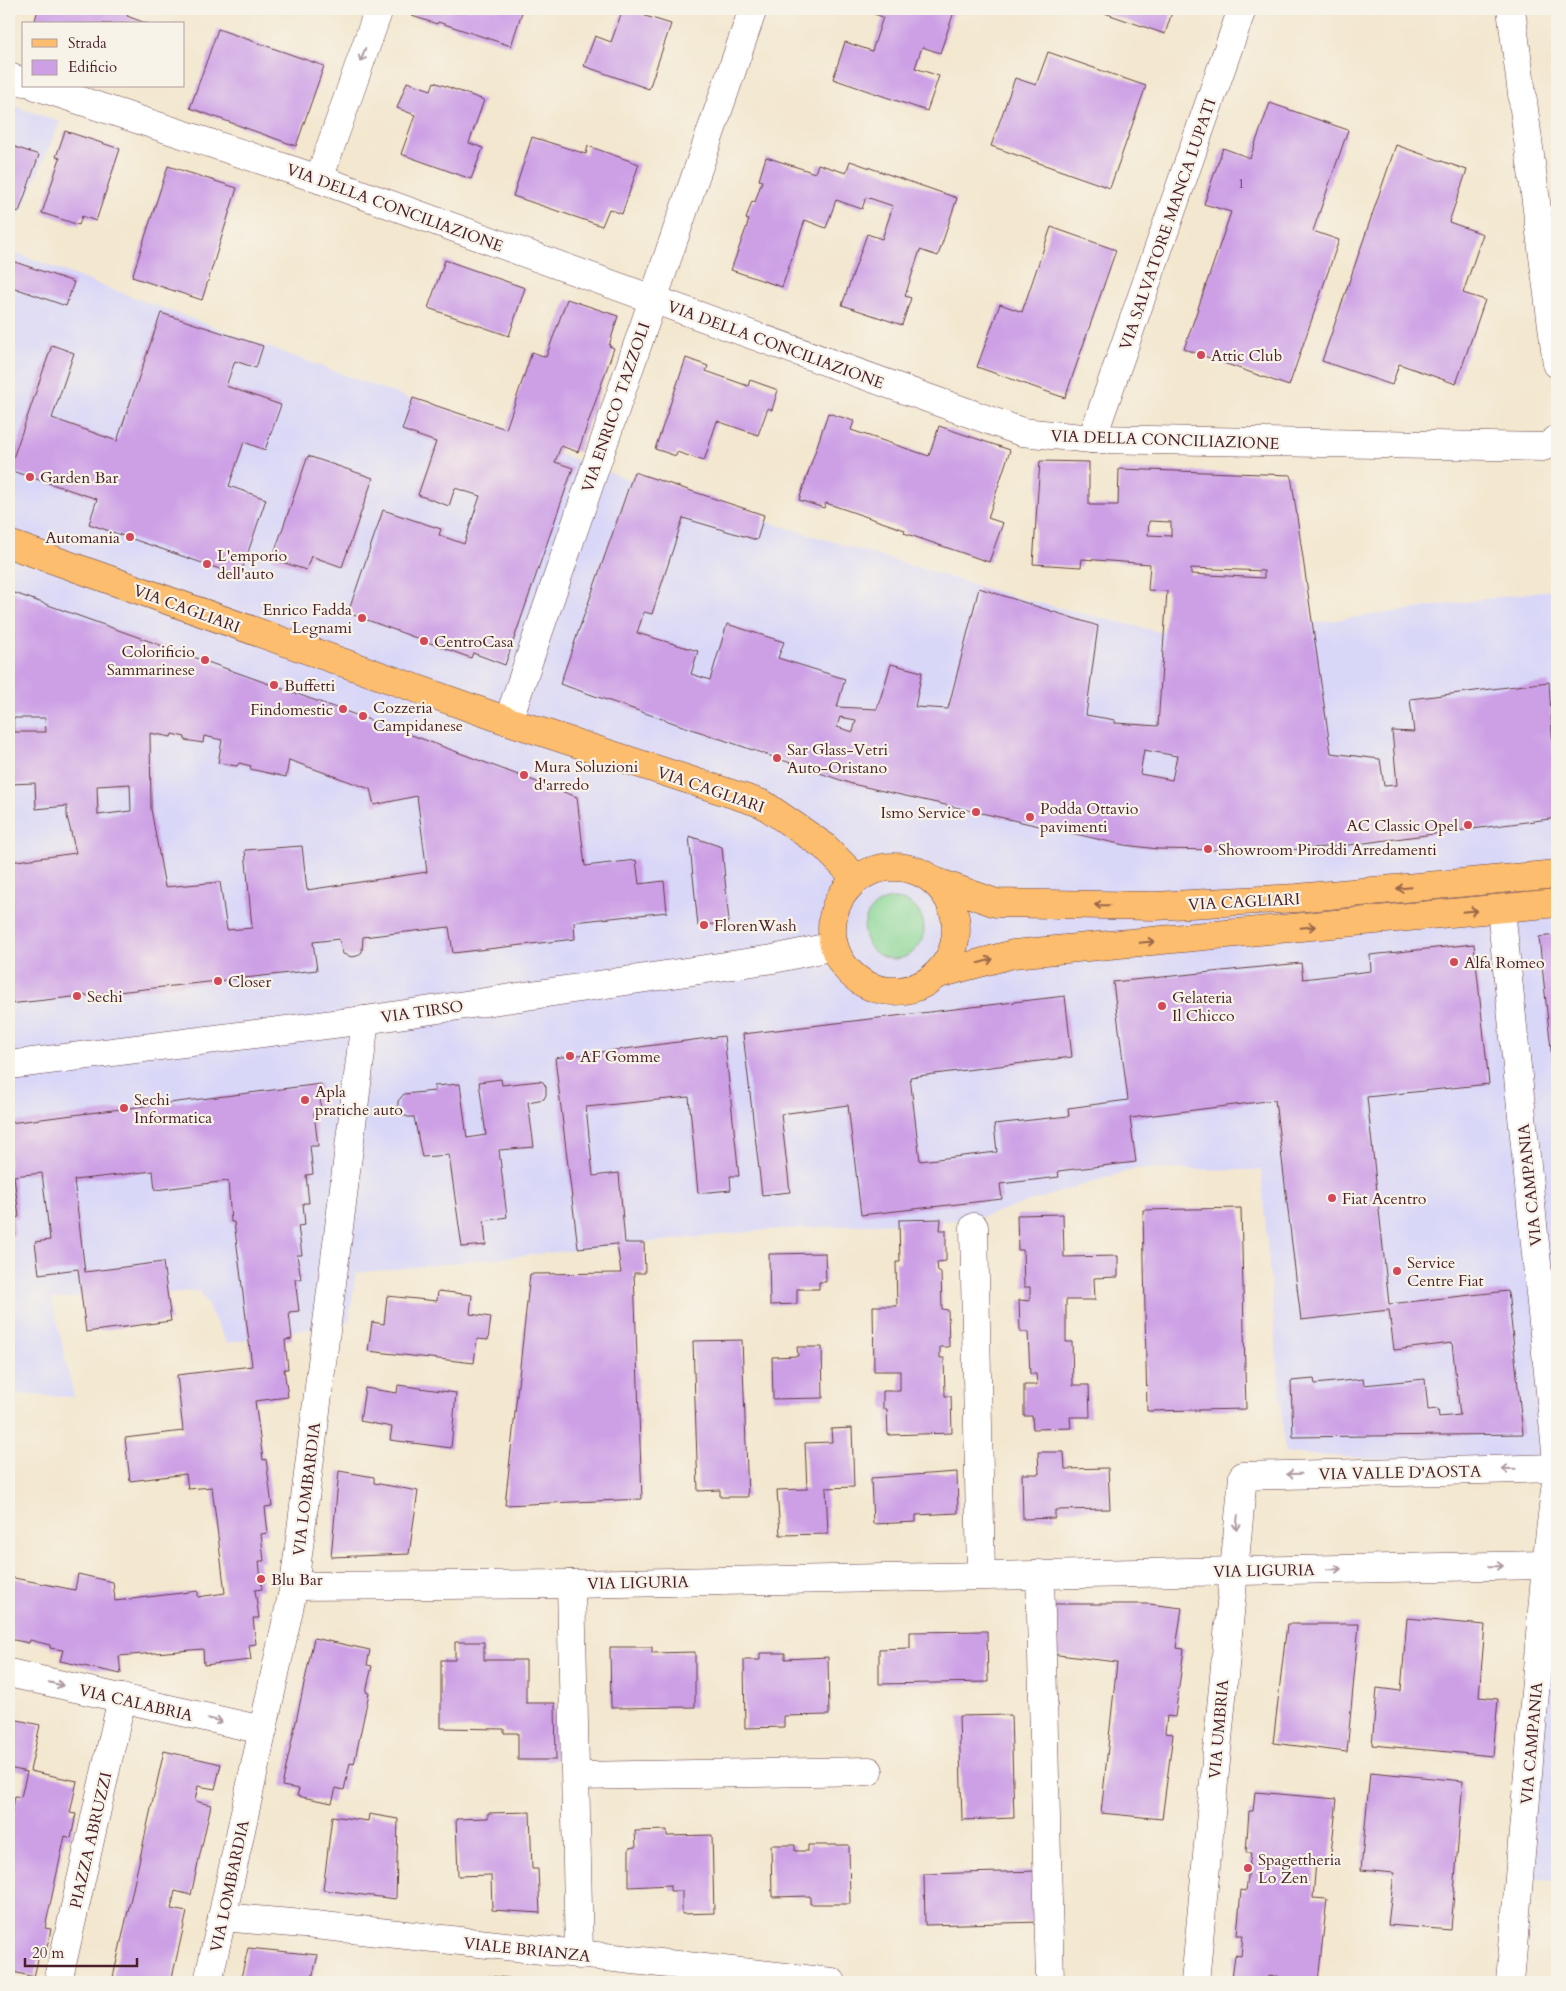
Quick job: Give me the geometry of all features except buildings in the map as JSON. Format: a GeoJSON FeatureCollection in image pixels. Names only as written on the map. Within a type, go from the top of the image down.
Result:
{"type":"FeatureCollection","features":[{"type":"Feature","properties":{"kind":"main road","name":"VIA CAGLIARI"},"geometry":{"type":"LineString","coordinates":[[9,544],[508,721],[763,804],[824,846],[857,879]]}},
{"type":"Feature","properties":{"kind":"main road"},"geometry":{"type":"LineString","coordinates":[[892,866],[914,870],[934,881],[948,897],[956,923],[956,936],[950,956],[938,974],[924,984],[908,991],[891,992],[873,988],[858,980],[844,968],[834,946],[832,928],[835,909],[844,893],[857,879],[873,870],[892,866]]}},
{"type":"Feature","properties":{"kind":"main road","name":"VIA CAGLIARI"},"geometry":{"type":"LineString","coordinates":[[934,881],[996,903],[1155,906],[1297,898],[1557,874]]}},
{"type":"Feature","properties":{"kind":"main road","name":"VIA CAGLIARI"},"geometry":{"type":"LineString","coordinates":[[938,974],[1013,954],[1557,903]]}},
{"type":"Feature","properties":{"kind":"street"},"geometry":{"type":"LineString","coordinates":[[319,179],[379,9]]}},
{"type":"Feature","properties":{"kind":"street","name":"VIA ENRICO TAZZOLI"},"geometry":{"type":"LineString","coordinates":[[508,721],[753,9]]}},
{"type":"Feature","properties":{"kind":"street","name":"VIA SALVATORE MANCA LUPATI"},"geometry":{"type":"LineString","coordinates":[[1092,439],[1242,9]]}},
{"type":"Feature","properties":{"kind":"street"},"geometry":{"type":"LineString","coordinates":[[1511,9],[1550,251],[1557,364]]}},
{"type":"Feature","properties":{"kind":"street"},"geometry":{"type":"LineString","coordinates":[[9,77],[22,81]]}},
{"type":"Feature","properties":{"kind":"street","name":"VIA DELLA CONCILIAZIONE"},"geometry":{"type":"LineString","coordinates":[[42,88],[319,179],[1022,432],[1092,439],[1550,443]]}},
{"type":"Feature","properties":{"kind":"street","name":"VIA CAMPANIA"},"geometry":{"type":"LineString","coordinates":[[1501,908],[1557,1461]]}},
{"type":"Feature","properties":{"kind":"street","name":"VIA TIRSO"},"geometry":{"type":"LineString","coordinates":[[9,1065],[365,1020],[773,958],[834,946]]}},
{"type":"Feature","properties":{"kind":"street","name":"VIA LOMBARDIA"},"geometry":{"type":"LineString","coordinates":[[208,1982],[294,1586],[365,1020]]}},
{"type":"Feature","properties":{"kind":"street"},"geometry":{"type":"LineString","coordinates":[[974,1227],[981,1575]]}},
{"type":"Feature","properties":{"kind":"street","name":"VIA VALLE D'AOSTA"},"geometry":{"type":"LineString","coordinates":[[1242,1476],[1557,1468]]}},
{"type":"Feature","properties":{"kind":"street","name":"VIA CAMPANIA"},"geometry":{"type":"LineString","coordinates":[[1510,1982],[1546,1566],[1557,1474]]}},
{"type":"Feature","properties":{"kind":"street","name":"VIA UMBRIA"},"geometry":{"type":"LineString","coordinates":[[1195,1982],[1242,1476]]}},
{"type":"Feature","properties":{"kind":"street","name":"VIA LIGURIA"},"geometry":{"type":"LineString","coordinates":[[294,1586],[571,1584],[1232,1570],[1546,1566]]}},
{"type":"Feature","properties":{"kind":"street"},"geometry":{"type":"LineString","coordinates":[[1040,1574],[1050,1982]]}},
{"type":"Feature","properties":{"kind":"street"},"geometry":{"type":"LineString","coordinates":[[571,1584],[579,1956]]}},
{"type":"Feature","properties":{"kind":"street","name":"VIA CALABRIA"},"geometry":{"type":"LineString","coordinates":[[9,1673],[263,1730]]}},
{"type":"Feature","properties":{"kind":"street","name":"PIAZZA ABRUZZI"},"geometry":{"type":"LineString","coordinates":[[58,1982],[122,1698]]}},
{"type":"Feature","properties":{"kind":"street"},"geometry":{"type":"LineString","coordinates":[[576,1776],[869,1771]]}},
{"type":"Feature","properties":{"kind":"street","name":"VIALE BRIANZA"},"geometry":{"type":"LineString","coordinates":[[222,1917],[315,1925],[769,1979],[832,1982]]}},
{"type":"Feature","properties":{"kind":"shaded area"},"geometry":{"type":"Polygon","coordinates":[[[9,104],[60,122],[9,240],[9,104]]]}},
{"type":"Feature","properties":{"kind":"shaded area"},"geometry":{"type":"Polygon","coordinates":[[[9,250],[633,481],[1018,598],[1193,640],[1557,589],[1557,1471],[1285,1453],[1261,1170],[1134,1169],[974,1219],[767,1230],[356,1273],[349,1322],[227,1343],[200,1291],[52,1299],[74,1397],[9,1394],[9,250]]]}},
{"type":"Feature","properties":{"kind":"shaded area"},"geometry":{"type":"Polygon","coordinates":[[[1557,1490],[1557,1882],[1511,1874],[1557,1490]]]}},
{"type":"Feature","properties":{"kind":"green space"},"geometry":{"type":"Polygon","coordinates":[[[888,899],[900,899],[916,907],[922,917],[924,929],[922,941],[916,951],[900,959],[888,959],[872,951],[864,935],[864,923],[872,907],[888,899]]]}},
{"type":"Feature","properties":{"kind":"place","name":"Attic Club"},"geometry":{"type":"Point","coordinates":[1201,355]}},
{"type":"Feature","properties":{"kind":"place","name":"Garden Bar"},"geometry":{"type":"Point","coordinates":[30,477]}},
{"type":"Feature","properties":{"kind":"place","name":"Automania"},"geometry":{"type":"Point","coordinates":[130,537]}},
{"type":"Feature","properties":{"kind":"place","name":"L'emporio dell'auto"},"geometry":{"type":"Point","coordinates":[207,564]}},
{"type":"Feature","properties":{"kind":"place","name":"Enrico Fadda Legnami"},"geometry":{"type":"Point","coordinates":[362,618]}},
{"type":"Feature","properties":{"kind":"place","name":"CentroCasa"},"geometry":{"type":"Point","coordinates":[424,641]}},
{"type":"Feature","properties":{"kind":"place","name":"Colorificio Sammarinese"},"geometry":{"type":"Point","coordinates":[205,660]}},
{"type":"Feature","properties":{"kind":"place","name":"Buffetti"},"geometry":{"type":"Point","coordinates":[274,685]}},
{"type":"Feature","properties":{"kind":"place","name":"Findomestic"},"geometry":{"type":"Point","coordinates":[343,709]}},
{"type":"Feature","properties":{"kind":"place","name":"Cozzeria Campidanese"},"geometry":{"type":"Point","coordinates":[363,716]}},
{"type":"Feature","properties":{"kind":"place","name":"Sar Glass-Vetri Auto-Oristano"},"geometry":{"type":"Point","coordinates":[777,758]}},
{"type":"Feature","properties":{"kind":"place","name":"Mura Soluzioni d'arredo"},"geometry":{"type":"Point","coordinates":[524,775]}},
{"type":"Feature","properties":{"kind":"place","name":"Ismo Service"},"geometry":{"type":"Point","coordinates":[976,812]}},
{"type":"Feature","properties":{"kind":"place","name":"Podda Ottavio pavimenti"},"geometry":{"type":"Point","coordinates":[1030,817]}},
{"type":"Feature","properties":{"kind":"place","name":"AC Classic Opel"},"geometry":{"type":"Point","coordinates":[1468,825]}},
{"type":"Feature","properties":{"kind":"place","name":"Showroom Piroddi Arredamenti"},"geometry":{"type":"Point","coordinates":[1208,849]}},
{"type":"Feature","properties":{"kind":"place","name":"FlorenWash"},"geometry":{"type":"Point","coordinates":[704,925]}},
{"type":"Feature","properties":{"kind":"place","name":"Alfa Romeo"},"geometry":{"type":"Point","coordinates":[1454,962]}},
{"type":"Feature","properties":{"kind":"place","name":"Closer"},"geometry":{"type":"Point","coordinates":[218,981]}},
{"type":"Feature","properties":{"kind":"place","name":"Sechi"},"geometry":{"type":"Point","coordinates":[77,996]}},
{"type":"Feature","properties":{"kind":"place","name":"Gelateria Il Chicco"},"geometry":{"type":"Point","coordinates":[1162,1006]}},
{"type":"Feature","properties":{"kind":"place","name":"AF Gomme"},"geometry":{"type":"Point","coordinates":[570,1056]}},
{"type":"Feature","properties":{"kind":"place","name":"Apla pratiche auto"},"geometry":{"type":"Point","coordinates":[305,1100]}},
{"type":"Feature","properties":{"kind":"place","name":"Sechi Informatica"},"geometry":{"type":"Point","coordinates":[124,1108]}},
{"type":"Feature","properties":{"kind":"place","name":"Fiat Acentro"},"geometry":{"type":"Point","coordinates":[1332,1198]}},
{"type":"Feature","properties":{"kind":"place","name":"Service Centre Fiat"},"geometry":{"type":"Point","coordinates":[1397,1271]}},
{"type":"Feature","properties":{"kind":"place","name":"Blu Bar"},"geometry":{"type":"Point","coordinates":[261,1579]}},
{"type":"Feature","properties":{"kind":"place","name":"Spagettheria Lo Zen"},"geometry":{"type":"Point","coordinates":[1248,1868]}}]}
